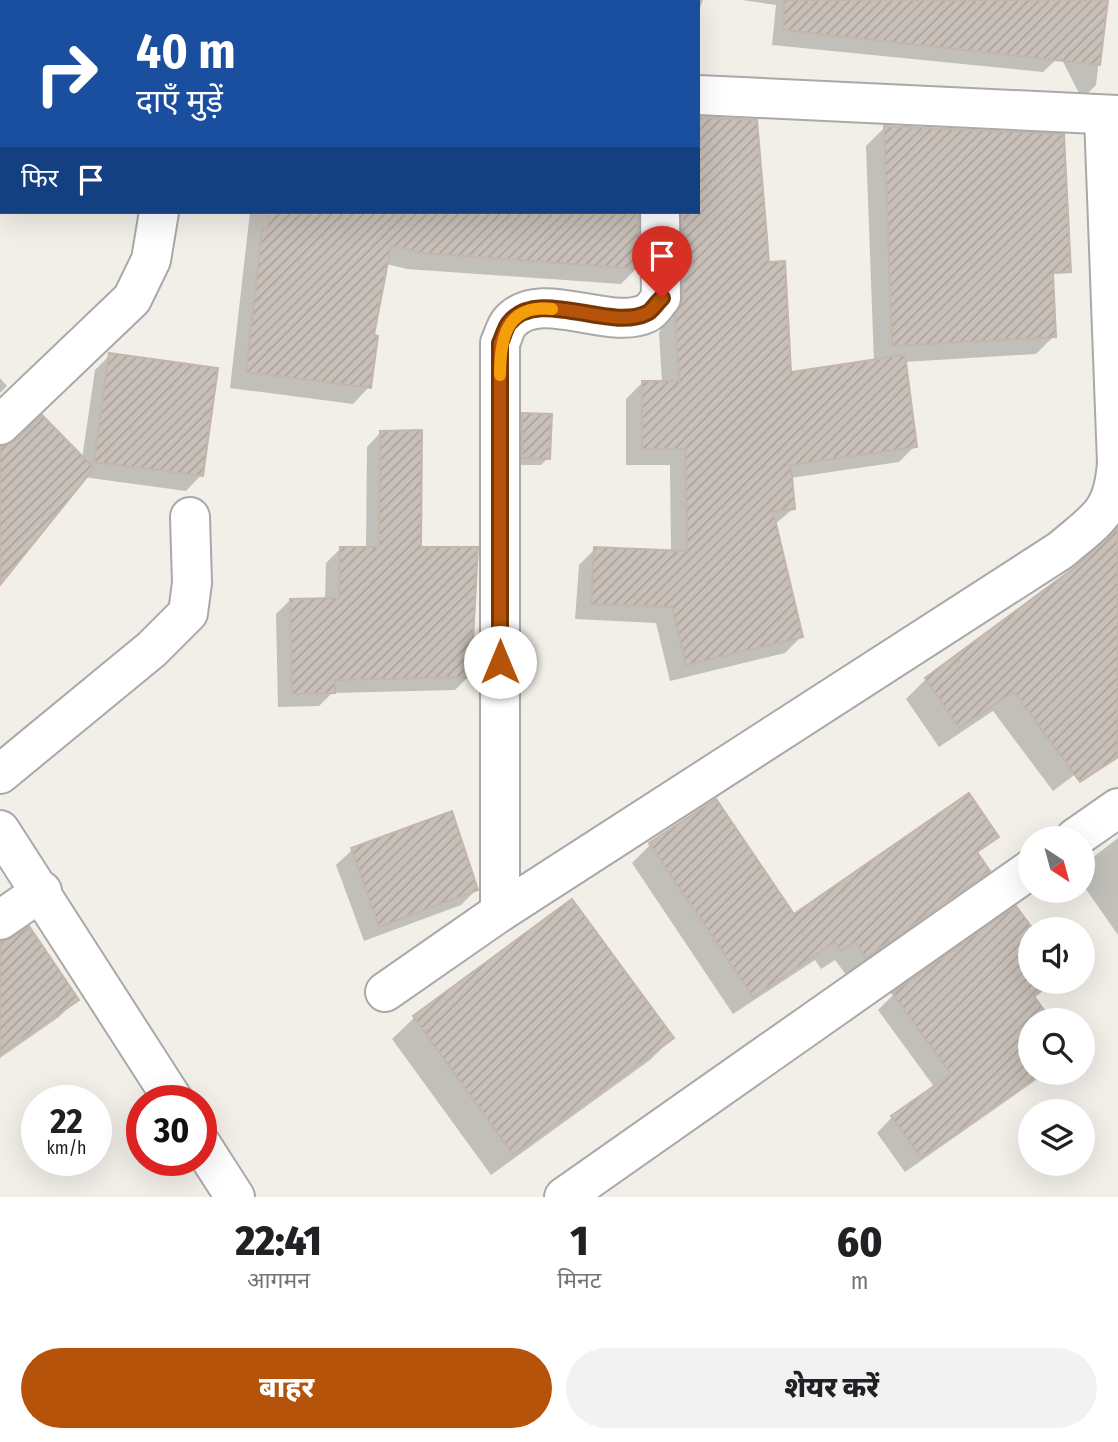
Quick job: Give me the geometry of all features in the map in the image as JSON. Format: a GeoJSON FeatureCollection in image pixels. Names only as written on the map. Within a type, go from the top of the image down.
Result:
{"type":"FeatureCollection","features":[{"type":"Feature","properties":{"kind":"street"},"geometry":{"type":"LineString","coordinates":[[385,992],[500,912],[1061,550],[1101,515],[1115,493],[1117,463],[1111,115],[700,95]]}},
{"type":"Feature","properties":{"kind":"street"},"geometry":{"type":"LineString","coordinates":[[0,425],[132,299],[151,260],[159,214]]}},
{"type":"Feature","properties":{"kind":"street"},"geometry":{"type":"LineString","coordinates":[[500,912],[500,343],[509,322],[528,311],[548,308],[623,318],[648,313],[662,298],[660,214]]}},
{"type":"Feature","properties":{"kind":"street"},"geometry":{"type":"LineString","coordinates":[[0,774],[152,649],[188,613],[192,583],[190,517]]}},
{"type":"Feature","properties":{"kind":"street"},"geometry":{"type":"LineString","coordinates":[[1092,826],[1118,808]]}},
{"type":"Feature","properties":{"kind":"street"},"geometry":{"type":"LineString","coordinates":[[0,830],[42,891],[164,1085]]}},
{"type":"Feature","properties":{"kind":"street"},"geometry":{"type":"LineString","coordinates":[[564,1197],[1018,878]]}},
{"type":"Feature","properties":{"kind":"street"},"geometry":{"type":"LineString","coordinates":[[0,920],[42,891]]}},
{"type":"Feature","properties":{"kind":"street"},"geometry":{"type":"LineString","coordinates":[[217,1169],[235,1197]]}},
{"type":"Feature","properties":{"kind":"building"},"geometry":{"type":"Polygon","coordinates":[[[784,0],[1108,0],[1100,65],[783,30],[784,0]]]}},
{"type":"Feature","properties":{"kind":"building"},"geometry":{"type":"Polygon","coordinates":[[[700,117],[757,120],[769,262],[785,261],[791,372],[905,355],[917,447],[791,465],[795,509],[773,511],[803,637],[686,665],[672,607],[591,604],[594,547],[687,551],[685,449],[642,449],[642,381],[679,381],[675,315],[683,298],[682,214],[700,214],[700,117]]]}},
{"type":"Feature","properties":{"kind":"building"},"geometry":{"type":"Polygon","coordinates":[[[884,126],[1064,134],[1071,272],[1053,273],[1056,337],[892,346],[884,126]]]}},
{"type":"Feature","properties":{"kind":"building"},"geometry":{"type":"Polygon","coordinates":[[[270,214],[638,214],[639,269],[424,253],[391,246],[374,335],[378,336],[371,388],[246,372],[262,229],[267,230],[270,214]]]}},
{"type":"Feature","properties":{"kind":"building"},"geometry":{"type":"Polygon","coordinates":[[[109,353],[218,368],[203,476],[94,462],[109,353]]]}},
{"type":"Feature","properties":{"kind":"building"},"geometry":{"type":"Polygon","coordinates":[[[522,413],[552,414],[550,459],[522,458],[522,413]]]}},
{"type":"Feature","properties":{"kind":"building"},"geometry":{"type":"Polygon","coordinates":[[[42,415],[94,468],[0,585],[0,446],[15,441],[42,415]]]}},
{"type":"Feature","properties":{"kind":"building"},"geometry":{"type":"Polygon","coordinates":[[[422,430],[421,547],[478,547],[471,677],[335,680],[335,693],[292,694],[290,599],[339,598],[340,547],[379,547],[380,431],[422,430]]]}},
{"type":"Feature","properties":{"kind":"building"},"geometry":{"type":"Polygon","coordinates":[[[1118,528],[1118,757],[1080,782],[1014,692],[959,728],[925,678],[1075,567],[1118,528]]]}},
{"type":"Feature","properties":{"kind":"building"},"geometry":{"type":"Polygon","coordinates":[[[969,793],[999,837],[977,852],[990,871],[866,958],[855,942],[841,951],[835,942],[753,997],[649,843],[716,799],[794,914],[969,793]]]}},
{"type":"Feature","properties":{"kind":"building"},"geometry":{"type":"Polygon","coordinates":[[[452,811],[478,890],[379,927],[351,848],[452,811]]]}},
{"type":"Feature","properties":{"kind":"building"},"geometry":{"type":"Polygon","coordinates":[[[572,899],[674,1038],[513,1155],[413,1016],[572,899]]]}},
{"type":"Feature","properties":{"kind":"building"},"geometry":{"type":"Polygon","coordinates":[[[1016,906],[1024,917],[1018,917],[1018,994],[1037,994],[1034,996],[1042,1008],[1018,1008],[1018,1085],[1025,1085],[921,1158],[891,1116],[951,1074],[892,993],[1016,906]]]}},
{"type":"Feature","properties":{"kind":"building"},"geometry":{"type":"Polygon","coordinates":[[[29,926],[79,1000],[0,1054],[0,942],[12,938],[29,926]]]}},
{"type":"Feature","properties":{"kind":"slow traffic"},"geometry":{"type":"LineString","coordinates":[[500,375],[500,343],[509,322],[528,311],[552,309]]}},
{"type":"Feature","properties":{"kind":"route"},"geometry":{"type":"LineString","coordinates":[[500,662],[500,343],[509,322],[528,311],[548,308],[623,318],[648,313],[662,298]]}}]}
